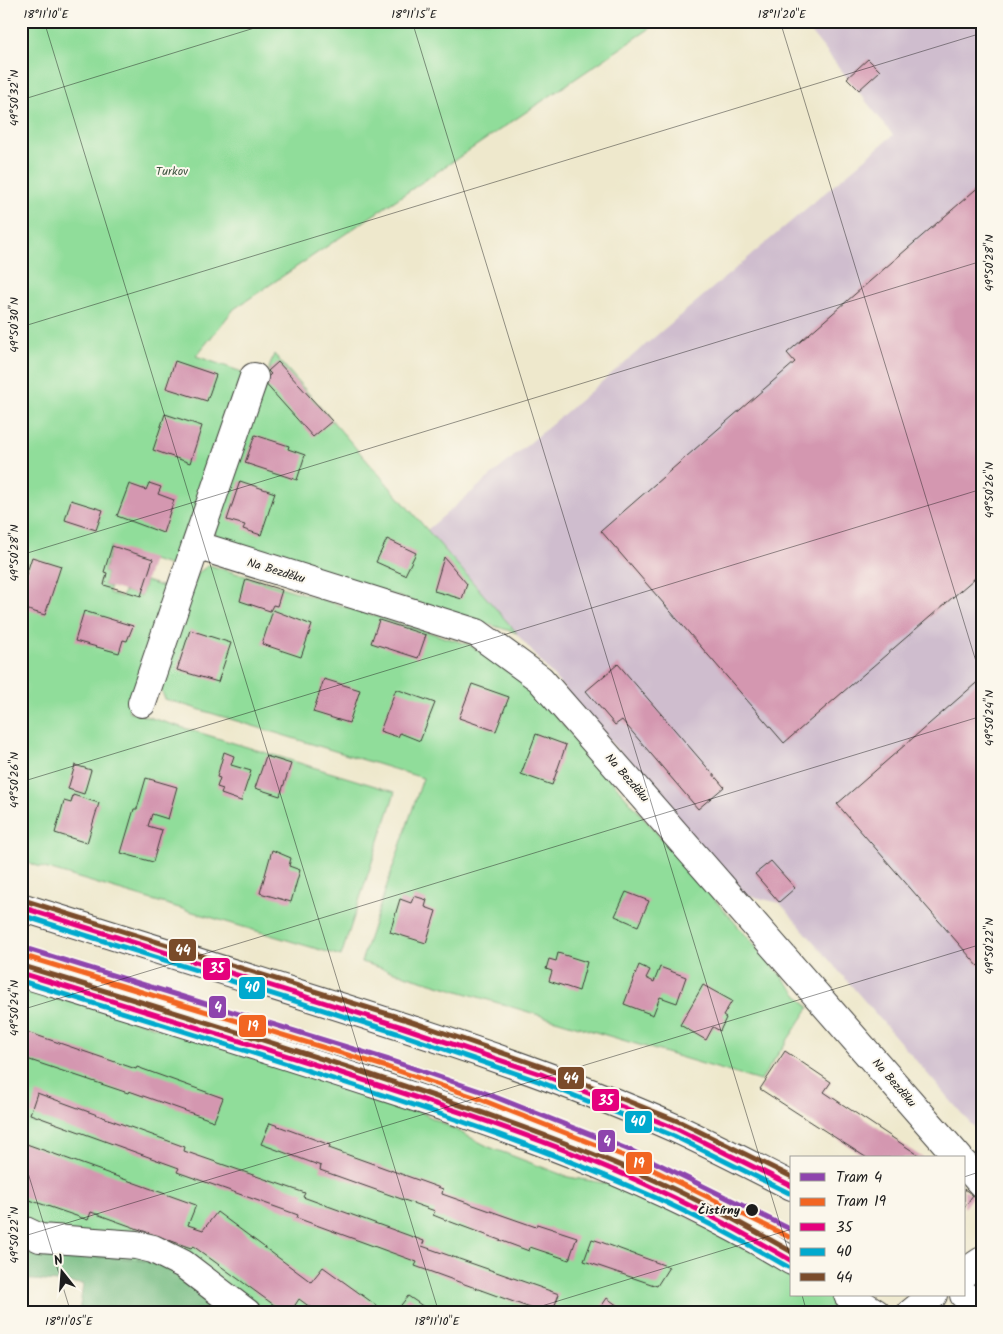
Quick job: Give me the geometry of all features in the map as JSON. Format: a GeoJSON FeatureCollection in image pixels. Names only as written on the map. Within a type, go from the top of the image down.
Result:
{"type":"FeatureCollection","features":[{"type":"Feature","properties":{"kind":"street"},"geometry":{"type":"LineString","coordinates":[[142,703],[254,377]]}},
{"type":"Feature","properties":{"kind":"street","name":"Na Bezděku"},"geometry":{"type":"LineString","coordinates":[[196,546],[477,633],[540,679],[957,1156]]}},
{"type":"Feature","properties":{"kind":"street"},"geometry":{"type":"LineString","coordinates":[[21,907],[363,1014],[528,1069],[678,1130],[790,1185]]}},
{"type":"Feature","properties":{"kind":"street"},"geometry":{"type":"LineString","coordinates":[[21,973],[355,1077],[561,1148],[706,1213],[790,1260]]}},
{"type":"Feature","properties":{"kind":"street"},"geometry":{"type":"LineString","coordinates":[[966,1166],[982,1184]]}},
{"type":"Feature","properties":{"kind":"street"},"geometry":{"type":"LineString","coordinates":[[21,1229],[40,1238],[136,1245],[153,1249],[183,1264],[246,1313]]}},
{"type":"Feature","properties":{"kind":"street"},"geometry":{"type":"LineString","coordinates":[[966,1272],[982,1261]]}},
{"type":"Feature","properties":{"kind":"street"},"geometry":{"type":"LineString","coordinates":[[850,1296],[876,1313]]}},
{"type":"Feature","properties":{"kind":"street"},"geometry":{"type":"LineString","coordinates":[[965,1296],[982,1309]]}},
{"type":"Feature","properties":{"kind":"shaded area"},"geometry":{"type":"Polygon","coordinates":[[[802,21],[982,21],[982,1137],[780,903],[742,894],[427,530],[893,135],[802,21]]]}},
{"type":"Feature","properties":{"kind":"green space","name":"Turkov"},"geometry":{"type":"Polygon","coordinates":[[[21,21],[661,21],[234,309],[196,356],[245,373],[178,568],[111,547],[104,572],[107,573],[104,585],[110,587],[109,593],[122,597],[124,591],[141,596],[146,581],[170,589],[128,711],[395,792],[341,956],[21,861],[21,21]]]}},
{"type":"Feature","properties":{"kind":"green space"},"geometry":{"type":"Polygon","coordinates":[[[274,354],[517,633],[220,542],[213,529],[274,354]]]}},
{"type":"Feature","properties":{"kind":"green space"},"geometry":{"type":"Polygon","coordinates":[[[209,565],[470,645],[530,687],[809,1008],[760,1081],[361,962],[423,778],[165,699],[159,686],[198,573],[209,565]]]}},
{"type":"Feature","properties":{"kind":"green space"},"geometry":{"type":"Polygon","coordinates":[[[21,985],[411,1107],[489,1147],[568,1177],[621,1186],[689,1218],[790,1272],[790,1296],[830,1297],[842,1306],[846,1313],[227,1313],[164,1265],[134,1259],[49,1254],[21,1255],[21,985]]]}},
{"type":"Feature","properties":{"kind":"green space"},"geometry":{"type":"Polygon","coordinates":[[[49,1254],[134,1259],[164,1265],[227,1313],[79,1313],[83,1284],[21,1279],[21,1255],[49,1254]]]}},
{"type":"Feature","properties":{"kind":"building"},"geometry":{"type":"Polygon","coordinates":[[[868,59],[880,71],[859,90],[847,78],[868,59]]]}},
{"type":"Feature","properties":{"kind":"building"},"geometry":{"type":"Polygon","coordinates":[[[982,184],[982,572],[784,743],[601,531],[795,362],[787,353],[982,184]]]}},
{"type":"Feature","properties":{"kind":"building"},"geometry":{"type":"Polygon","coordinates":[[[175,361],[216,375],[207,401],[166,388],[175,361]]]}},
{"type":"Feature","properties":{"kind":"building"},"geometry":{"type":"Polygon","coordinates":[[[278,362],[332,421],[313,437],[263,381],[271,374],[268,371],[278,362]]]}},
{"type":"Feature","properties":{"kind":"building"},"geometry":{"type":"Polygon","coordinates":[[[165,414],[202,426],[190,463],[153,450],[165,414]]]}},
{"type":"Feature","properties":{"kind":"building"},"geometry":{"type":"Polygon","coordinates":[[[255,435],[289,446],[288,449],[305,455],[297,480],[245,463],[255,435]]]}},
{"type":"Feature","properties":{"kind":"building"},"geometry":{"type":"Polygon","coordinates":[[[240,481],[275,493],[261,535],[243,529],[245,525],[227,520],[240,481]]]}},
{"type":"Feature","properties":{"kind":"building"},"geometry":{"type":"Polygon","coordinates":[[[149,483],[161,487],[158,494],[174,500],[163,533],[117,516],[129,484],[146,490],[149,483]]]}},
{"type":"Feature","properties":{"kind":"building"},"geometry":{"type":"Polygon","coordinates":[[[71,500],[103,510],[96,530],[65,520],[71,500]]]}},
{"type":"Feature","properties":{"kind":"building"},"geometry":{"type":"Polygon","coordinates":[[[387,539],[416,553],[405,575],[376,562],[387,539]]]}},
{"type":"Feature","properties":{"kind":"building"},"geometry":{"type":"Polygon","coordinates":[[[112,546],[153,559],[141,596],[104,585],[107,573],[104,572],[112,546]]]}},
{"type":"Feature","properties":{"kind":"building"},"geometry":{"type":"Polygon","coordinates":[[[32,557],[61,566],[45,615],[21,608],[21,590],[32,557]]]}},
{"type":"Feature","properties":{"kind":"building"},"geometry":{"type":"Polygon","coordinates":[[[444,557],[467,584],[462,599],[434,591],[444,557]]]}},
{"type":"Feature","properties":{"kind":"building"},"geometry":{"type":"Polygon","coordinates":[[[246,579],[282,590],[277,606],[273,605],[270,611],[240,601],[246,579]]]}},
{"type":"Feature","properties":{"kind":"building"},"geometry":{"type":"Polygon","coordinates":[[[273,610],[312,625],[301,657],[262,644],[273,610]]]}},
{"type":"Feature","properties":{"kind":"building"},"geometry":{"type":"Polygon","coordinates":[[[84,611],[133,626],[127,641],[123,640],[119,653],[75,641],[84,611]]]}},
{"type":"Feature","properties":{"kind":"building"},"geometry":{"type":"Polygon","coordinates":[[[379,620],[426,635],[418,658],[371,643],[379,620]]]}},
{"type":"Feature","properties":{"kind":"building"},"geometry":{"type":"Polygon","coordinates":[[[190,630],[231,643],[218,682],[177,670],[190,630]]]}},
{"type":"Feature","properties":{"kind":"building"},"geometry":{"type":"Polygon","coordinates":[[[618,664],[724,787],[698,809],[622,720],[615,725],[586,691],[618,664]]]}},
{"type":"Feature","properties":{"kind":"building"},"geometry":{"type":"Polygon","coordinates":[[[982,678],[982,963],[978,966],[837,804],[982,678]]]}},
{"type":"Feature","properties":{"kind":"building"},"geometry":{"type":"Polygon","coordinates":[[[324,679],[360,690],[349,723],[313,712],[324,679]]]}},
{"type":"Feature","properties":{"kind":"building"},"geometry":{"type":"Polygon","coordinates":[[[472,684],[509,697],[496,731],[459,718],[472,684]]]}},
{"type":"Feature","properties":{"kind":"building"},"geometry":{"type":"Polygon","coordinates":[[[396,689],[435,703],[420,741],[400,733],[398,737],[380,731],[396,689]]]}},
{"type":"Feature","properties":{"kind":"building"},"geometry":{"type":"Polygon","coordinates":[[[536,734],[566,745],[552,785],[521,774],[536,734]]]}},
{"type":"Feature","properties":{"kind":"building"},"geometry":{"type":"Polygon","coordinates":[[[224,752],[234,756],[231,765],[251,771],[241,801],[221,794],[223,789],[217,787],[220,778],[217,777],[224,752]]]}},
{"type":"Feature","properties":{"kind":"building"},"geometry":{"type":"Polygon","coordinates":[[[266,756],[291,764],[280,796],[255,788],[266,756]]]}},
{"type":"Feature","properties":{"kind":"building"},"geometry":{"type":"Polygon","coordinates":[[[75,765],[91,770],[84,794],[68,789],[75,765]]]}},
{"type":"Feature","properties":{"kind":"building"},"geometry":{"type":"Polygon","coordinates":[[[146,778],[177,787],[168,819],[152,814],[148,826],[162,830],[153,862],[121,853],[134,809],[137,809],[146,778]]]}},
{"type":"Feature","properties":{"kind":"building"},"geometry":{"type":"Polygon","coordinates":[[[73,795],[99,803],[87,843],[55,833],[64,801],[71,803],[73,795]]]}},
{"type":"Feature","properties":{"kind":"building"},"geometry":{"type":"Polygon","coordinates":[[[272,850],[291,858],[289,866],[300,870],[291,902],[260,893],[272,850]]]}},
{"type":"Feature","properties":{"kind":"building"},"geometry":{"type":"Polygon","coordinates":[[[771,861],[795,888],[779,902],[755,874],[771,861]]]}},
{"type":"Feature","properties":{"kind":"building"},"geometry":{"type":"Polygon","coordinates":[[[626,892],[649,901],[638,926],[615,916],[626,892]]]}},
{"type":"Feature","properties":{"kind":"building"},"geometry":{"type":"Polygon","coordinates":[[[414,896],[427,900],[425,907],[436,911],[426,943],[390,932],[400,899],[411,903],[414,896]]]}},
{"type":"Feature","properties":{"kind":"building"},"geometry":{"type":"Polygon","coordinates":[[[558,953],[587,962],[579,991],[549,981],[552,971],[546,969],[549,959],[556,961],[558,953]]]}},
{"type":"Feature","properties":{"kind":"building"},"geometry":{"type":"Polygon","coordinates":[[[639,965],[650,970],[646,978],[654,982],[660,967],[686,977],[677,1003],[660,997],[653,1015],[624,1004],[639,965]]]}},
{"type":"Feature","properties":{"kind":"building"},"geometry":{"type":"Polygon","coordinates":[[[703,985],[732,1001],[723,1016],[726,1018],[720,1031],[713,1027],[706,1040],[680,1025],[703,985]]]}},
{"type":"Feature","properties":{"kind":"building"},"geometry":{"type":"Polygon","coordinates":[[[21,1030],[136,1069],[137,1067],[223,1098],[214,1121],[129,1091],[128,1093],[21,1057],[21,1030]]]}},
{"type":"Feature","properties":{"kind":"building"},"geometry":{"type":"Polygon","coordinates":[[[785,1051],[831,1082],[824,1092],[920,1156],[864,1156],[760,1089],[785,1051]]]}},
{"type":"Feature","properties":{"kind":"building"},"geometry":{"type":"Polygon","coordinates":[[[37,1093],[185,1147],[184,1151],[305,1193],[303,1197],[424,1241],[422,1246],[559,1294],[552,1313],[544,1313],[415,1266],[417,1262],[297,1218],[298,1215],[177,1172],[179,1168],[30,1114],[37,1093]]]}},
{"type":"Feature","properties":{"kind":"building"},"geometry":{"type":"Polygon","coordinates":[[[270,1123],[330,1145],[329,1148],[443,1189],[442,1194],[536,1227],[537,1224],[577,1237],[569,1260],[530,1247],[529,1251],[443,1219],[433,1215],[435,1211],[320,1170],[321,1166],[261,1144],[270,1123]]]}},
{"type":"Feature","properties":{"kind":"building"},"geometry":{"type":"Polygon","coordinates":[[[21,1142],[196,1205],[188,1225],[203,1230],[217,1212],[311,1282],[323,1267],[387,1313],[318,1313],[299,1299],[290,1313],[285,1313],[193,1246],[191,1248],[91,1212],[88,1220],[21,1197],[21,1142]]]}},
{"type":"Feature","properties":{"kind":"building"},"geometry":{"type":"Polygon","coordinates":[[[966,1190],[973,1195],[966,1205],[966,1190]]]}},
{"type":"Feature","properties":{"kind":"building"},"geometry":{"type":"Polygon","coordinates":[[[592,1239],[669,1267],[657,1286],[584,1261],[592,1239]]]}},
{"type":"Feature","properties":{"kind":"building"},"geometry":{"type":"Polygon","coordinates":[[[408,1296],[417,1302],[432,1313],[395,1313],[408,1296]]]}},
{"type":"Feature","properties":{"kind":"building"},"geometry":{"type":"Polygon","coordinates":[[[607,1298],[625,1311],[624,1313],[597,1313],[607,1298]]]}},
{"type":"Feature","properties":{"kind":"tram line","name":"4"},"geometry":{"type":"LineString","coordinates":[[21,947],[389,1060],[480,1091],[632,1151],[790,1229]]}},
{"type":"Feature","properties":{"kind":"tram line","name":"19"},"geometry":{"type":"LineString","coordinates":[[21,955],[387,1067],[477,1098],[629,1158],[789,1237]]}},
{"type":"Feature","properties":{"kind":"transit line","name":"44"},"geometry":{"type":"LineString","coordinates":[[23,900],[404,1019],[543,1067],[680,1122],[790,1176]]}},
{"type":"Feature","properties":{"kind":"transit line","name":"35"},"geometry":{"type":"LineString","coordinates":[[21,907],[402,1027],[541,1074],[677,1129],[790,1185]]}},
{"type":"Feature","properties":{"kind":"transit line","name":"40"},"geometry":{"type":"LineString","coordinates":[[21,915],[400,1034],[538,1081],[674,1136],[789,1193]]}},
{"type":"Feature","properties":{"kind":"transit line","name":"44"},"geometry":{"type":"LineString","coordinates":[[23,966],[350,1068],[536,1132],[664,1184],[720,1212],[790,1251]]}},
{"type":"Feature","properties":{"kind":"transit line","name":"35"},"geometry":{"type":"LineString","coordinates":[[21,973],[326,1068],[527,1136],[606,1167],[664,1193],[756,1240],[790,1260]]}},
{"type":"Feature","properties":{"kind":"transit line","name":"40"},"geometry":{"type":"LineString","coordinates":[[21,981],[364,1089],[522,1143],[657,1198],[733,1236],[788,1267]]}},
{"type":"Feature","properties":{"kind":"place","name":"Čistírny"},"geometry":{"type":"Point","coordinates":[752,1210]}}]}
